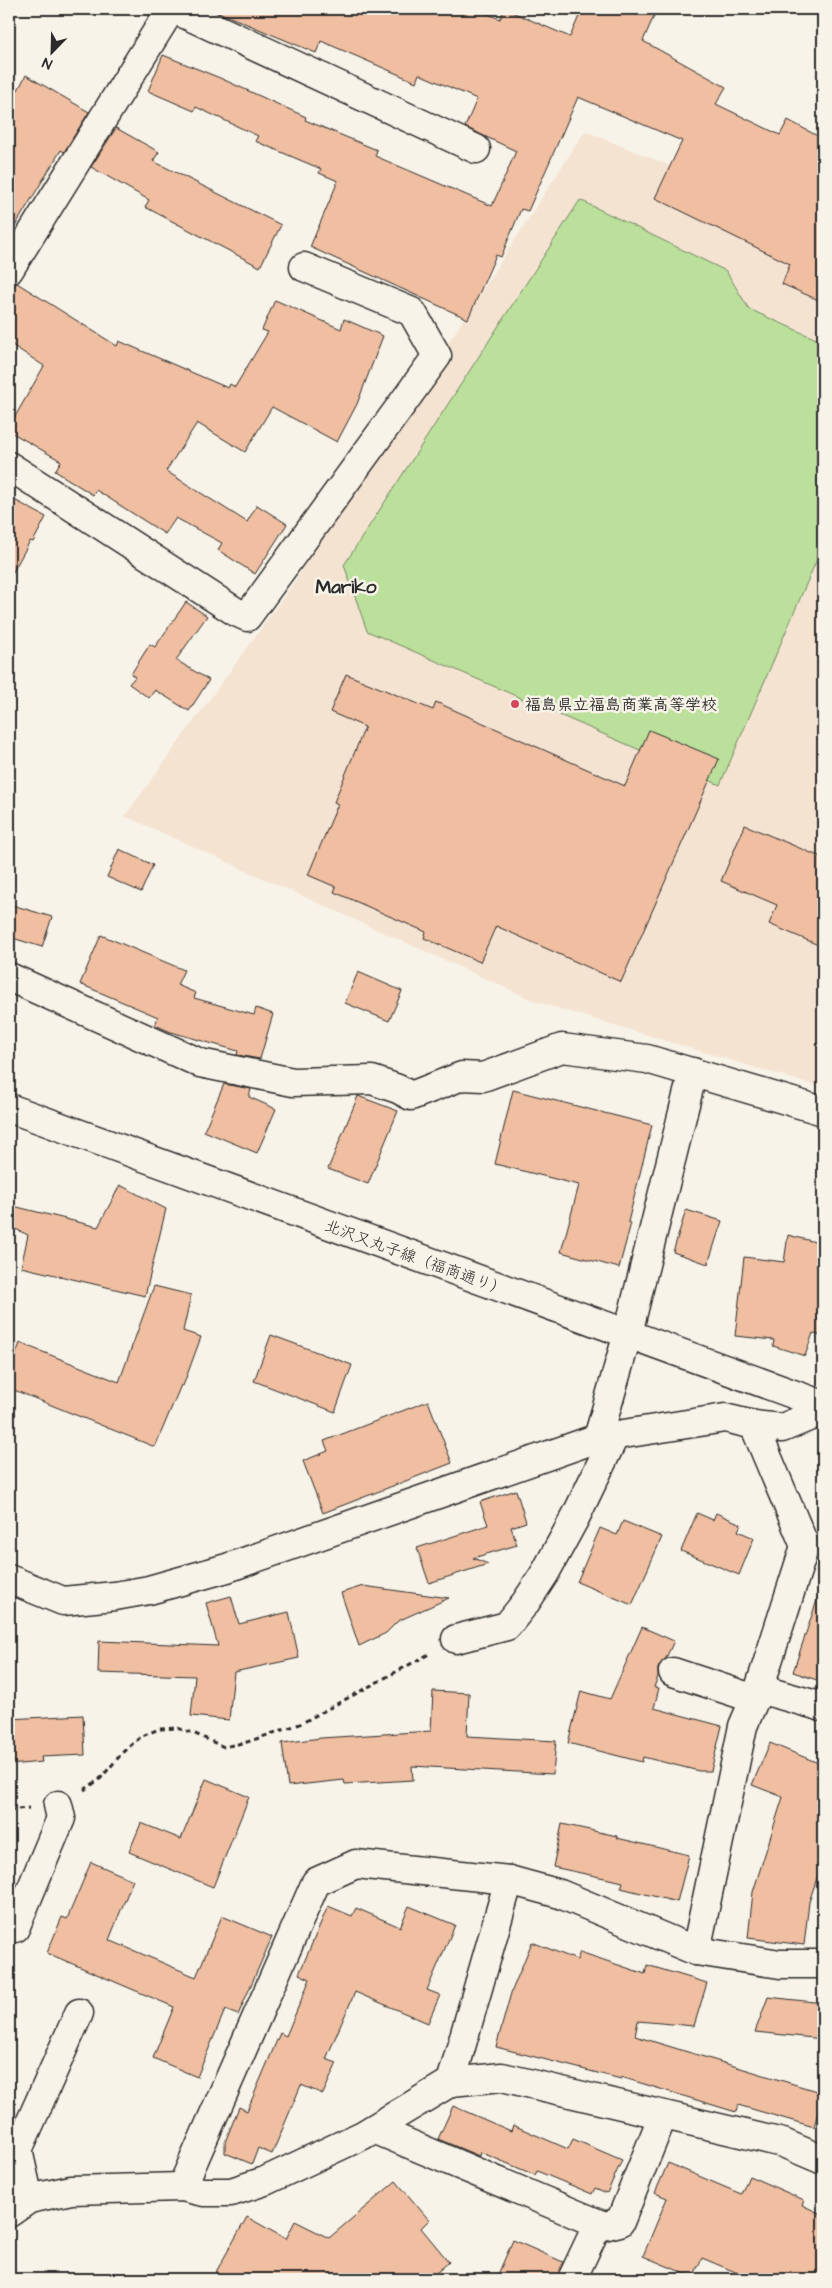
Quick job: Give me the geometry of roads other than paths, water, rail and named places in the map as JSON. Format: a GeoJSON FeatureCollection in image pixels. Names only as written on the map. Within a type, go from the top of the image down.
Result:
{"type":"FeatureCollection","features":[{"type":"Feature","properties":{"kind":"street"},"geometry":{"type":"LineString","coordinates":[[9,270],[172,9],[476,149]]}},
{"type":"Feature","properties":{"kind":"street"},"geometry":{"type":"LineString","coordinates":[[9,466],[236,612],[247,617],[437,356],[412,312],[304,267]]}},
{"type":"Feature","properties":{"kind":"street"},"geometry":{"type":"LineString","coordinates":[[9,977],[200,1063],[293,1082],[372,1080],[398,1089],[411,1096],[462,1076],[483,1077],[562,1048],[647,1059],[823,1111]]}},
{"type":"Feature","properties":{"kind":"street"},"geometry":{"type":"LineString","coordinates":[[456,1639],[507,1626],[546,1573],[576,1516],[606,1437],[628,1333],[693,1072]]}},
{"type":"Feature","properties":{"kind":"street","name":"北沢又丸子線（福商通り）"},"geometry":{"type":"LineString","coordinates":[[9,1108],[823,1405]]}},
{"type":"Feature","properties":{"kind":"street"},"geometry":{"type":"LineString","coordinates":[[9,1579],[63,1601],[115,1596],[149,1590],[227,1568],[606,1437],[725,1418],[754,1425],[782,1428],[823,1411]]}},
{"type":"Feature","properties":{"kind":"street"},"geometry":{"type":"LineString","coordinates":[[696,1951],[743,1726],[757,1694],[804,1546],[754,1425]]}},
{"type":"Feature","properties":{"kind":"street"},"geometry":{"type":"LineString","coordinates":[[673,1672],[757,1694],[823,1707]]}},
{"type":"Feature","properties":{"kind":"street"},"geometry":{"type":"LineString","coordinates":[[9,1926],[15,1928],[61,1818],[58,1805]]}},
{"type":"Feature","properties":{"kind":"street"},"geometry":{"type":"LineString","coordinates":[[182,2187],[316,1882],[356,1864],[509,1880],[560,1894],[696,1951],[780,1964],[823,1964]]}},
{"type":"Feature","properties":{"kind":"street"},"geometry":{"type":"LineString","coordinates":[[451,2082],[509,1880]]}},
{"type":"Feature","properties":{"kind":"street"},"geometry":{"type":"LineString","coordinates":[[79,2013],[18,2150],[19,2206],[72,2190],[182,2187],[203,2192],[231,2192],[265,2181],[374,2128],[451,2082],[502,2078],[783,2143],[823,2160]]}},
{"type":"Feature","properties":{"kind":"street"},"geometry":{"type":"LineString","coordinates":[[374,2128],[604,2226],[620,2222],[663,2115]]}},
{"type":"Feature","properties":{"kind":"street"},"geometry":{"type":"LineString","coordinates":[[572,2279],[598,2224]]}},
{"type":"Feature","properties":{"kind":"place","name":"福島県立福島商業高等学校"},"geometry":{"type":"Point","coordinates":[515,704]}},
{"type":"Feature","properties":{"kind":"district","name":"Mariko"},"geometry":{"type":"Point","coordinates":[346,586]}}]}
